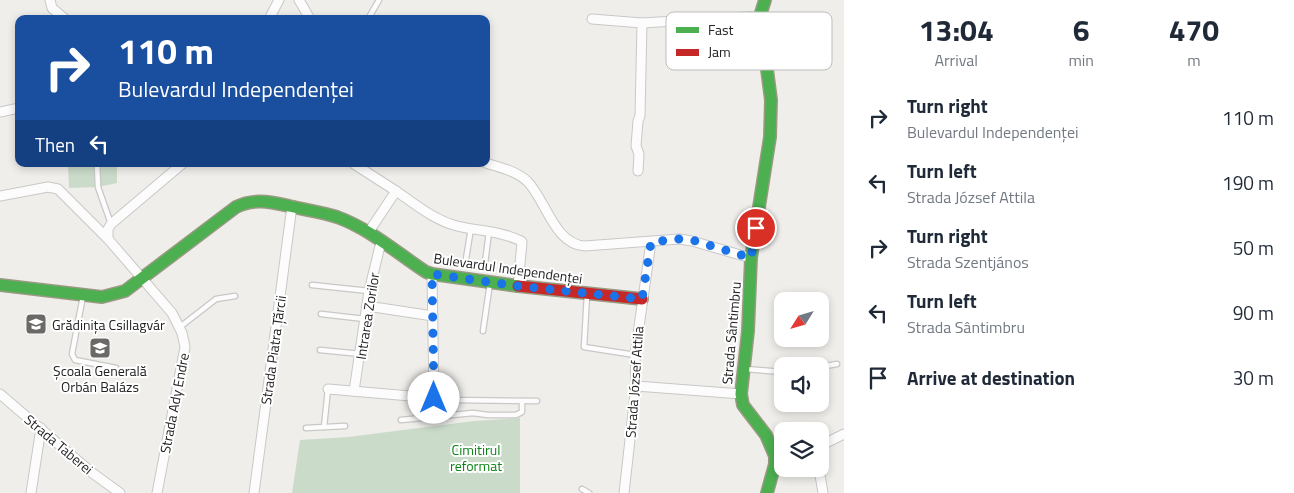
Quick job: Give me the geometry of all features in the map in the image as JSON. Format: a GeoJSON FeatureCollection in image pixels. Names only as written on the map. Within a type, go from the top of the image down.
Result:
{"type":"FeatureCollection","features":[{"type":"Feature","properties":{"kind":"street"},"geometry":{"type":"LineString","coordinates":[[50,0],[52,8],[60,15]]}},
{"type":"Feature","properties":{"kind":"street"},"geometry":{"type":"LineString","coordinates":[[271,15],[279,0]]}},
{"type":"Feature","properties":{"kind":"street"},"geometry":{"type":"LineString","coordinates":[[299,0],[308,15]]}},
{"type":"Feature","properties":{"kind":"street","name":"Strada Sântimbru"},"geometry":{"type":"LineString","coordinates":[[761,12],[765,0]]}},
{"type":"Feature","properties":{"kind":"street"},"geometry":{"type":"LineString","coordinates":[[592,19],[642,23],[666,22]]}},
{"type":"Feature","properties":{"kind":"street"},"geometry":{"type":"LineString","coordinates":[[638,171],[639,154],[636,146],[640,116],[642,23]]}},
{"type":"Feature","properties":{"kind":"street","name":"Strada Sântimbru"},"geometry":{"type":"LineString","coordinates":[[768,70],[771,122],[751,258],[748,331],[741,394],[743,405],[774,445]]}},
{"type":"Feature","properties":{"kind":"street"},"geometry":{"type":"LineString","coordinates":[[0,112],[15,109]]}},
{"type":"Feature","properties":{"kind":"street"},"geometry":{"type":"LineString","coordinates":[[490,164],[511,171],[526,181],[536,192],[553,222],[565,238],[572,243],[585,246],[679,239],[692,240],[751,258]]}},
{"type":"Feature","properties":{"kind":"street"},"geometry":{"type":"LineString","coordinates":[[108,239],[107,234],[111,224],[178,167]]}},
{"type":"Feature","properties":{"kind":"street"},"geometry":{"type":"LineString","coordinates":[[359,167],[430,214],[444,221],[519,239],[522,242],[518,286]]}},
{"type":"Feature","properties":{"kind":"street","name":"Strada Ady Endre"},"geometry":{"type":"LineString","coordinates":[[0,196],[48,187],[63,192],[143,278],[172,313],[180,327],[185,347],[184,355],[157,493]]}},
{"type":"Feature","properties":{"kind":"street"},"geometry":{"type":"LineString","coordinates":[[368,233],[396,191]]}},
{"type":"Feature","properties":{"kind":"street","name":"Bulevardul Independenței"},"geometry":{"type":"LineString","coordinates":[[0,285],[102,297],[117,294],[125,291],[143,278],[228,212],[242,203],[251,200],[263,200],[326,213],[346,220],[432,274],[490,283],[642,299]]}},
{"type":"Feature","properties":{"kind":"street","name":"Strada Piatra Țărcii"},"geometry":{"type":"LineString","coordinates":[[254,493],[292,206]]}},
{"type":"Feature","properties":{"kind":"street","name":"Intrarea Zorilor"},"geometry":{"type":"LineString","coordinates":[[354,391],[369,291],[381,242]]}},
{"type":"Feature","properties":{"kind":"street","name":"Strada József Attila"},"geometry":{"type":"LineString","coordinates":[[624,493],[636,386],[635,355],[651,242]]}},
{"type":"Feature","properties":{"kind":"street"},"geometry":{"type":"LineString","coordinates":[[328,389],[434,398],[432,274]]}},
{"type":"Feature","properties":{"kind":"street"},"geometry":{"type":"LineString","coordinates":[[367,306],[434,316]]}},
{"type":"Feature","properties":{"kind":"street"},"geometry":{"type":"LineString","coordinates":[[636,386],[741,394]]}},
{"type":"Feature","properties":{"kind":"street","name":"Strada Taberei"},"geometry":{"type":"LineString","coordinates":[[0,394],[91,472],[120,493]]}},
{"type":"Feature","properties":{"kind":"street"},"geometry":{"type":"LineString","coordinates":[[31,493],[41,428]]}},
{"type":"Feature","properties":{"kind":"street"},"geometry":{"type":"LineString","coordinates":[[829,442],[844,434]]}},
{"type":"Feature","properties":{"kind":"street","name":"Strada Sântimbru"},"geometry":{"type":"LineString","coordinates":[[767,493],[774,467]]}},
{"type":"Feature","properties":{"kind":"street"},"geometry":{"type":"LineString","coordinates":[[820,477],[823,493]]}},
{"type":"Feature","properties":{"kind":"lane"},"geometry":{"type":"LineString","coordinates":[[370,15],[379,0]]}},
{"type":"Feature","properties":{"kind":"lane"},"geometry":{"type":"LineString","coordinates":[[97,167],[98,187],[111,224]]}},
{"type":"Feature","properties":{"kind":"lane"},"geometry":{"type":"LineString","coordinates":[[466,259],[471,228]]}},
{"type":"Feature","properties":{"kind":"lane"},"geometry":{"type":"LineString","coordinates":[[484,263],[489,231]]}},
{"type":"Feature","properties":{"kind":"lane"},"geometry":{"type":"LineString","coordinates":[[483,331],[490,283]]}},
{"type":"Feature","properties":{"kind":"lane"},"geometry":{"type":"LineString","coordinates":[[312,285],[369,291]]}},
{"type":"Feature","properties":{"kind":"lane"},"geometry":{"type":"LineString","coordinates":[[587,294],[584,347],[635,355]]}},
{"type":"Feature","properties":{"kind":"lane"},"geometry":{"type":"LineString","coordinates":[[83,295],[72,354],[74,360],[116,368]]}},
{"type":"Feature","properties":{"kind":"lane"},"geometry":{"type":"LineString","coordinates":[[180,327],[216,299],[235,296]]}},
{"type":"Feature","properties":{"kind":"lane"},"geometry":{"type":"LineString","coordinates":[[321,314],[365,319]]}},
{"type":"Feature","properties":{"kind":"lane"},"geometry":{"type":"LineString","coordinates":[[320,350],[361,354]]}},
{"type":"Feature","properties":{"kind":"lane"},"geometry":{"type":"LineString","coordinates":[[829,365],[837,364]]}},
{"type":"Feature","properties":{"kind":"lane"},"geometry":{"type":"LineString","coordinates":[[744,369],[774,371]]}},
{"type":"Feature","properties":{"kind":"lane"},"geometry":{"type":"LineString","coordinates":[[324,427],[328,389]]}},
{"type":"Feature","properties":{"kind":"lane"},"geometry":{"type":"LineString","coordinates":[[434,398],[455,400],[537,400]]}},
{"type":"Feature","properties":{"kind":"lane"},"geometry":{"type":"LineString","coordinates":[[401,420],[472,413],[516,415],[522,412],[522,401]]}},
{"type":"Feature","properties":{"kind":"lane"},"geometry":{"type":"LineString","coordinates":[[306,428],[345,426]]}},
{"type":"Feature","properties":{"kind":"lane"},"geometry":{"type":"LineString","coordinates":[[582,489],[589,493]]}},
{"type":"Feature","properties":{"kind":"green space"},"geometry":{"type":"Polygon","coordinates":[[[68,167],[117,167],[117,183],[98,187],[69,188],[68,167]]]}},
{"type":"Feature","properties":{"kind":"green space","name":"Cimitirul reformat"},"geometry":{"type":"Polygon","coordinates":[[[520,418],[520,493],[292,493],[300,440],[348,437],[474,421],[520,418]]]}},
{"type":"Feature","properties":{"kind":"traffic: fast"},"geometry":{"type":"LineString","coordinates":[[761,12],[765,0]]}},
{"type":"Feature","properties":{"kind":"traffic: fast"},"geometry":{"type":"LineString","coordinates":[[767,70],[771,100],[770,137],[751,258],[748,331],[741,394],[743,405],[766,435],[775,456],[775,464],[767,493]]}},
{"type":"Feature","properties":{"kind":"traffic: fast"},"geometry":{"type":"LineString","coordinates":[[0,285],[102,297],[125,291],[236,207],[249,202],[262,202],[325,214],[349,222],[432,274],[518,286]]}},
{"type":"Feature","properties":{"kind":"traffic: jam"},"geometry":{"type":"LineString","coordinates":[[518,286],[642,299]]}},
{"type":"Feature","properties":{"kind":"place","name":"Grădinița Csillagvár"},"geometry":{"type":"Point","coordinates":[36,324]}},
{"type":"Feature","properties":{"kind":"place","name":"Școala Generală Orbán Balázs"},"geometry":{"type":"Point","coordinates":[100,348]}},
{"type":"Feature","properties":{"kind":"route"},"geometry":{"type":"LineString","coordinates":[[434,398],[432,274],[490,283],[642,299],[651,242],[679,239],[692,240],[751,258],[756,228]]}}]}
